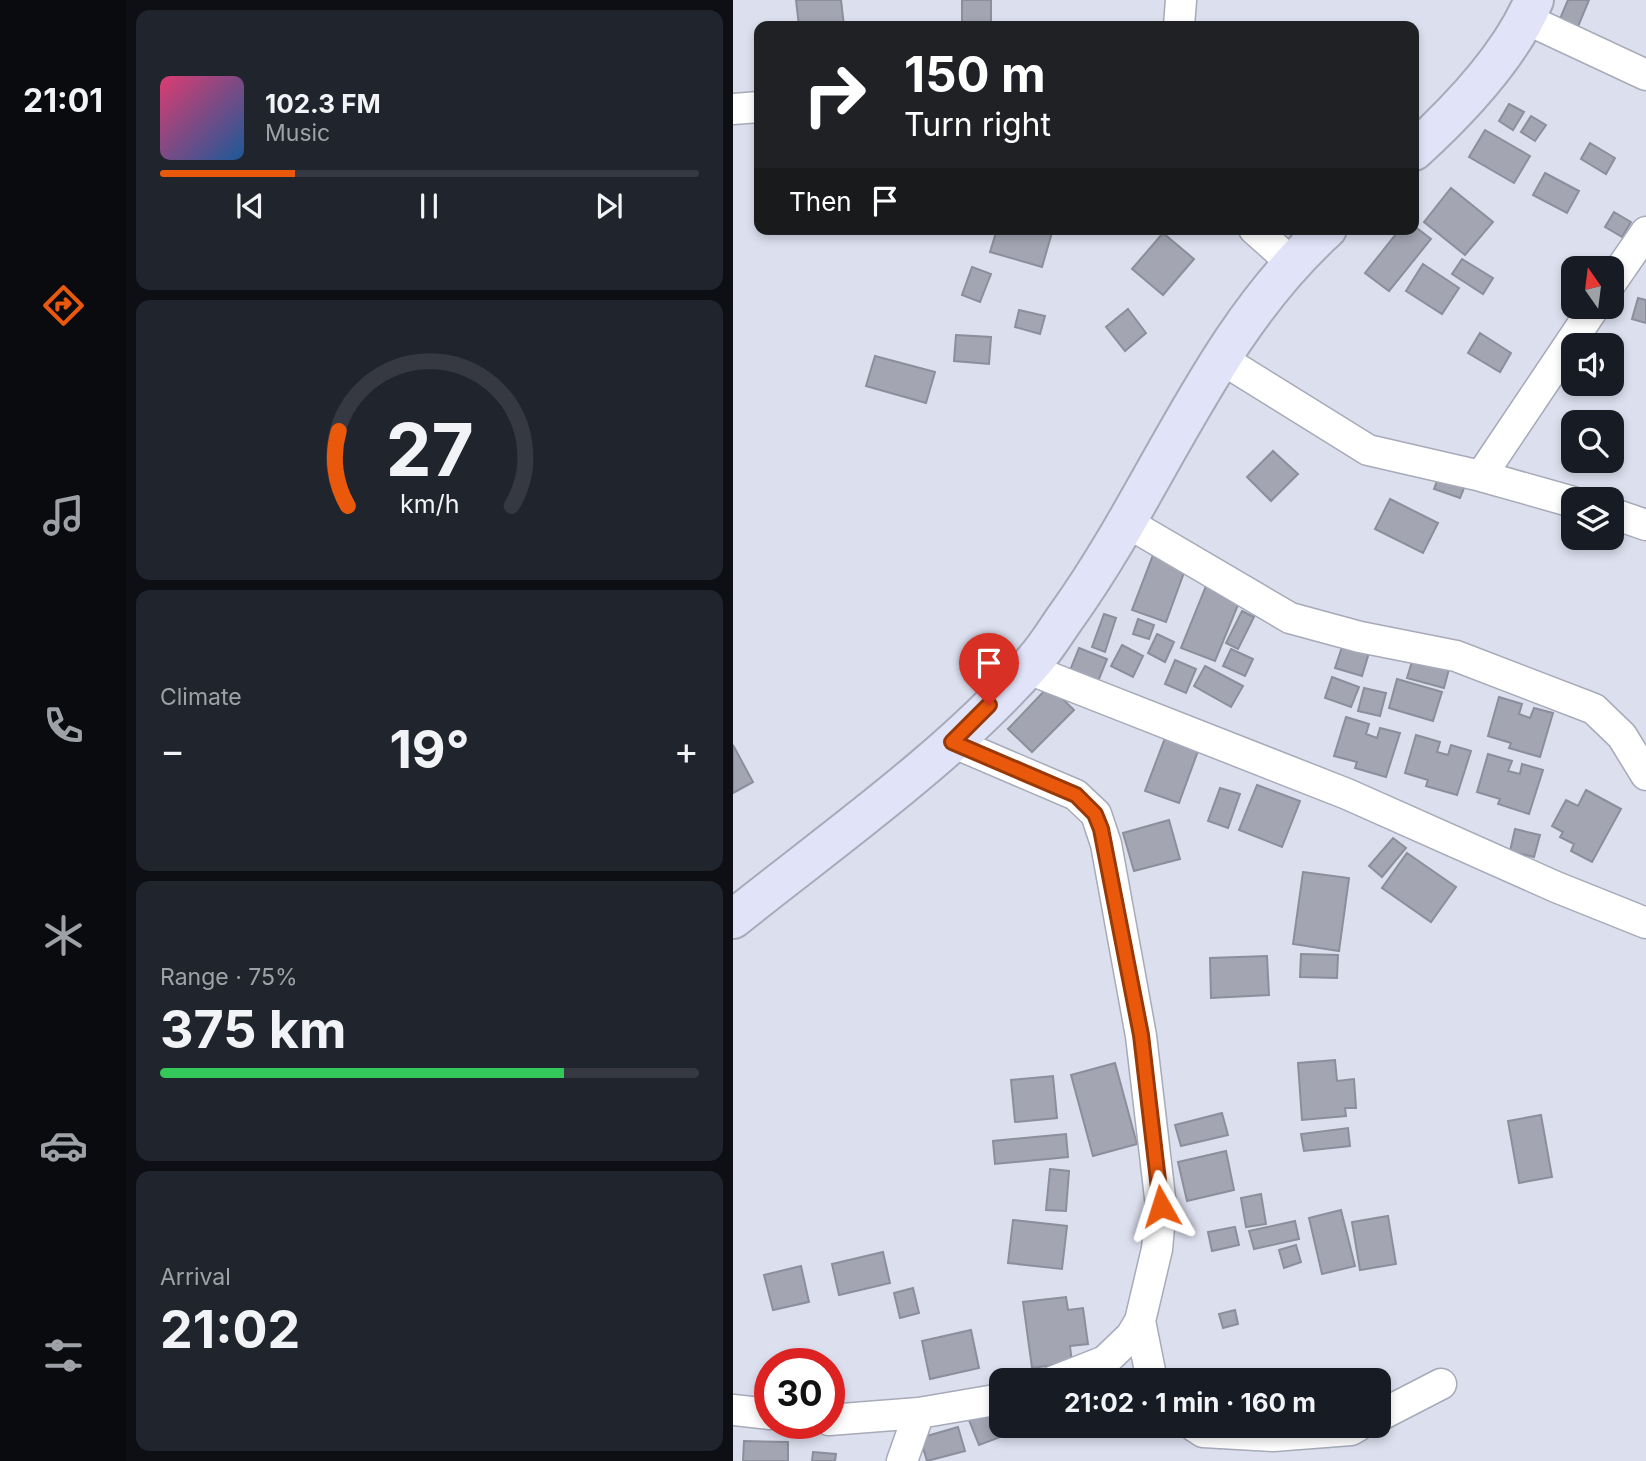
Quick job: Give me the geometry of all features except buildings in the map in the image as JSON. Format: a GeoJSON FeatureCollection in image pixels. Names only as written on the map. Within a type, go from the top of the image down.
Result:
{"type":"FeatureCollection","features":[{"type":"Feature","properties":{"kind":"street"},"geometry":{"type":"LineString","coordinates":[[1179,21],[1181,0]]}},
{"type":"Feature","properties":{"kind":"street"},"geometry":{"type":"LineString","coordinates":[[1419,146],[1486,75],[1530,10],[1646,75]]}},
{"type":"Feature","properties":{"kind":"street"},"geometry":{"type":"LineString","coordinates":[[733,109],[754,107]]}},
{"type":"Feature","properties":{"kind":"street"},"geometry":{"type":"LineString","coordinates":[[1624,264],[1646,232]]}},
{"type":"Feature","properties":{"kind":"street"},"geometry":{"type":"LineString","coordinates":[[1261,235],[1291,262]]}},
{"type":"Feature","properties":{"kind":"street"},"geometry":{"type":"LineString","coordinates":[[733,919],[952,742],[1026,668],[1103,564],[1220,358],[1291,262],[1320,235]]}},
{"type":"Feature","properties":{"kind":"street"},"geometry":{"type":"LineString","coordinates":[[1481,476],[1586,319]]}},
{"type":"Feature","properties":{"kind":"street"},"geometry":{"type":"LineString","coordinates":[[1220,358],[1368,450],[1481,476],[1561,499]]}},
{"type":"Feature","properties":{"kind":"street"},"geometry":{"type":"LineString","coordinates":[[1624,517],[1646,525]]}},
{"type":"Feature","properties":{"kind":"street"},"geometry":{"type":"LineString","coordinates":[[1128,523],[1290,618],[1360,637],[1456,656],[1594,709],[1622,736],[1646,775]]}},
{"type":"Feature","properties":{"kind":"street"},"geometry":{"type":"LineString","coordinates":[[1026,668],[1347,794],[1556,887],[1646,923]]}},
{"type":"Feature","properties":{"kind":"street"},"geometry":{"type":"LineString","coordinates":[[952,742],[1076,795],[1095,814],[1106,844],[1141,1035],[1161,1206],[1157,1249],[1140,1321],[1131,1336],[1105,1361],[1087,1368]]}},
{"type":"Feature","properties":{"kind":"street"},"geometry":{"type":"LineString","coordinates":[[1140,1321],[1149,1368]]}},
{"type":"Feature","properties":{"kind":"street"},"geometry":{"type":"LineString","coordinates":[[1391,1410],[1441,1384]]}},
{"type":"Feature","properties":{"kind":"street"},"geometry":{"type":"LineString","coordinates":[[845,1419],[920,1413],[989,1401]]}},
{"type":"Feature","properties":{"kind":"street"},"geometry":{"type":"LineString","coordinates":[[733,1409],[754,1412]]}},
{"type":"Feature","properties":{"kind":"street"},"geometry":{"type":"LineString","coordinates":[[902,1461],[920,1413]]}},
{"type":"Feature","properties":{"kind":"route"},"geometry":{"type":"LineString","coordinates":[[989,705],[952,742],[1076,795],[1095,814],[1101,829],[1141,1035],[1161,1206]]}}]}
